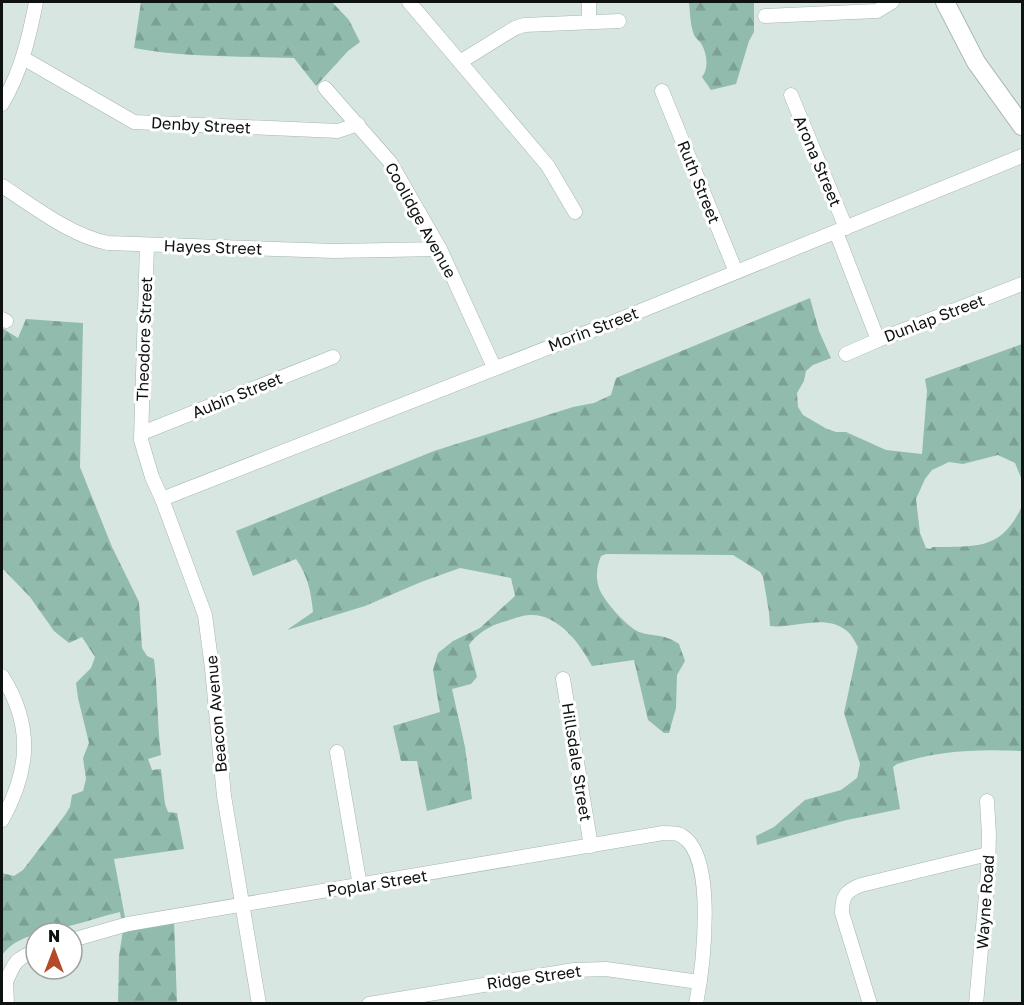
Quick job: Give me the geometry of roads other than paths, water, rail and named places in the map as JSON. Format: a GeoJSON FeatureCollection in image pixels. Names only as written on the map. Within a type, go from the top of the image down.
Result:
{"type":"FeatureCollection","features":[{"type":"Feature","properties":{"kind":"main road"},"geometry":{"type":"LineString","coordinates":[[945,2],[976,62],[1023,126]]}},
{"type":"Feature","properties":{"kind":"street"},"geometry":{"type":"LineString","coordinates":[[2,105],[16,79],[23,58],[36,2]]}},
{"type":"Feature","properties":{"kind":"street"},"geometry":{"type":"LineString","coordinates":[[409,2],[548,166],[575,212]]}},
{"type":"Feature","properties":{"kind":"street"},"geometry":{"type":"LineString","coordinates":[[589,2],[589,22]]}},
{"type":"Feature","properties":{"kind":"street"},"geometry":{"type":"LineString","coordinates":[[765,16],[877,10],[892,2]]}},
{"type":"Feature","properties":{"kind":"street"},"geometry":{"type":"LineString","coordinates":[[460,62],[515,28],[524,25],[619,21]]}},
{"type":"Feature","properties":{"kind":"street","name":"Denby Street"},"geometry":{"type":"LineString","coordinates":[[23,58],[134,122],[338,131],[358,124]]}},
{"type":"Feature","properties":{"kind":"street","name":"Coolidge Avenue"},"geometry":{"type":"LineString","coordinates":[[325,88],[390,162],[440,249],[494,367]]}},
{"type":"Feature","properties":{"kind":"street","name":"Ruth Street"},"geometry":{"type":"LineString","coordinates":[[662,91],[736,272]]}},
{"type":"Feature","properties":{"kind":"street","name":"Arona Street"},"geometry":{"type":"LineString","coordinates":[[791,95],[841,230],[878,340]]}},
{"type":"Feature","properties":{"kind":"street","name":"Morin Street"},"geometry":{"type":"LineString","coordinates":[[162,499],[606,325],[1023,156]]}},
{"type":"Feature","properties":{"kind":"street","name":"Hayes Street"},"geometry":{"type":"LineString","coordinates":[[2,186],[73,230],[98,241],[147,245],[334,251],[440,249]]}},
{"type":"Feature","properties":{"kind":"street","name":"Theodore Street"},"geometry":{"type":"LineString","coordinates":[[142,433],[147,245]]}},
{"type":"Feature","properties":{"kind":"street","name":"Dunlap Street"},"geometry":{"type":"LineString","coordinates":[[846,354],[1023,284]]}},
{"type":"Feature","properties":{"kind":"street","name":"Aubin Street"},"geometry":{"type":"LineString","coordinates":[[142,433],[333,357]]}},
{"type":"Feature","properties":{"kind":"street","name":"Beacon Avenue"},"geometry":{"type":"LineString","coordinates":[[142,433],[141,440],[152,477],[205,615],[224,796],[259,1004]]}},
{"type":"Feature","properties":{"kind":"street"},"geometry":{"type":"LineString","coordinates":[[2,676],[17,705],[24,743],[23,767],[17,790],[2,820]]}},
{"type":"Feature","properties":{"kind":"street","name":"Hillsdale Street"},"geometry":{"type":"LineString","coordinates":[[563,679],[591,846]]}},
{"type":"Feature","properties":{"kind":"street"},"geometry":{"type":"LineString","coordinates":[[337,752],[360,886]]}},
{"type":"Feature","properties":{"kind":"street","name":"Wayne Road"},"geometry":{"type":"LineString","coordinates":[[976,1004],[986,907],[987,801]]}},
{"type":"Feature","properties":{"kind":"street","name":"Poplar Street"},"geometry":{"type":"LineString","coordinates":[[84,937],[128,924],[663,833],[679,834],[690,844],[697,859],[705,898],[705,934],[699,982]]}},
{"type":"Feature","properties":{"kind":"street"},"geometry":{"type":"LineString","coordinates":[[870,1004],[842,914],[842,900],[848,890],[988,854]]}},
{"type":"Feature","properties":{"kind":"street"},"geometry":{"type":"LineString","coordinates":[[7,1004],[4,983],[15,962],[24,955]]}},
{"type":"Feature","properties":{"kind":"street","name":"Ridge Street"},"geometry":{"type":"LineString","coordinates":[[369,1004],[574,970],[606,969],[699,982]]}},
{"type":"Feature","properties":{"kind":"street"},"geometry":{"type":"LineString","coordinates":[[696,1004],[699,982]]}}]}
